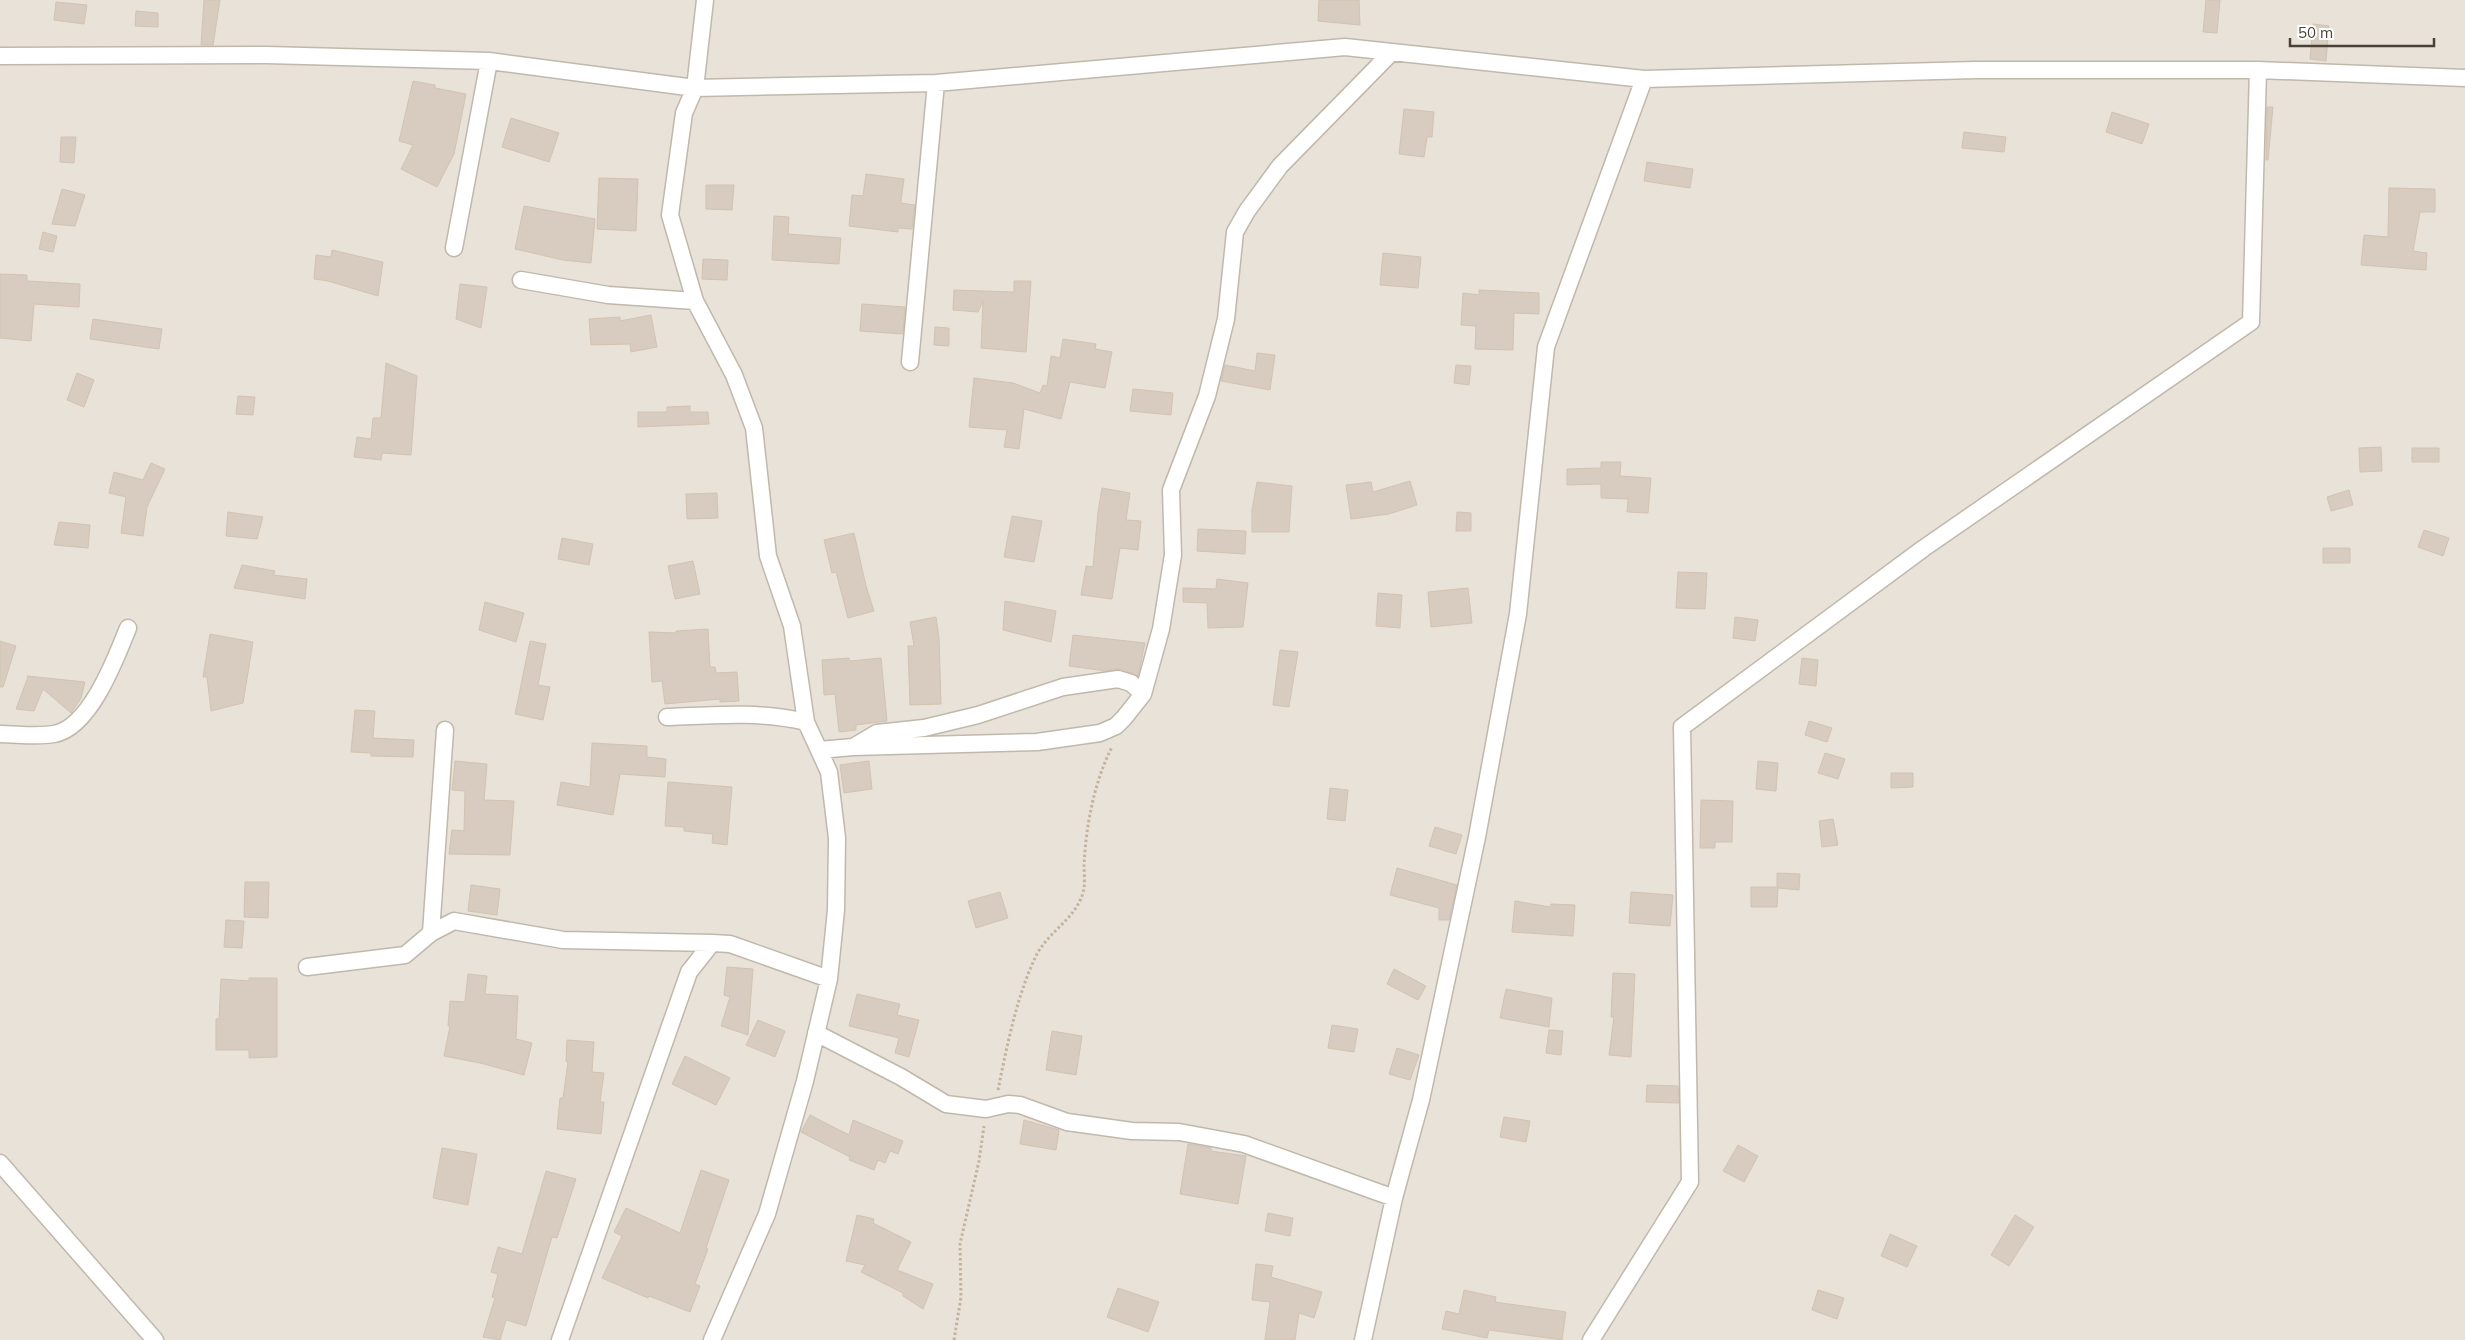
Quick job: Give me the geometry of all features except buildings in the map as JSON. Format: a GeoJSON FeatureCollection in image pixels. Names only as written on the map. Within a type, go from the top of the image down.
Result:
{"type":"FeatureCollection","features":[{"type":"Feature","properties":{"kind":"street"},"geometry":{"type":"LineString","coordinates":[[706,0],[695,88],[684,113],[670,215],[694,301],[734,375],[754,428],[768,556],[792,626],[806,722],[829,772],[837,838],[836,910],[829,979],[805,1081],[767,1214],[712,1340]]}},
{"type":"Feature","properties":{"kind":"street"},"geometry":{"type":"LineString","coordinates":[[0,56],[267,55],[489,61],[695,88],[936,84],[1345,48],[1644,79],[1975,70],[2258,70],[2465,78]]}},
{"type":"Feature","properties":{"kind":"street"},"geometry":{"type":"LineString","coordinates":[[820,750],[853,747],[1037,742],[1100,733],[1116,726],[1124,718],[1143,694],[1161,629],[1173,555],[1171,490],[1210,386],[1226,319],[1235,232],[1247,211],[1280,166],[1392,52]]}},
{"type":"Feature","properties":{"kind":"street"},"geometry":{"type":"LineString","coordinates":[[454,248],[489,61]]}},
{"type":"Feature","properties":{"kind":"street"},"geometry":{"type":"LineString","coordinates":[[1591,1340],[1690,1182],[1682,727],[1924,548],[2251,322],[2258,70]]}},
{"type":"Feature","properties":{"kind":"street"},"geometry":{"type":"LineString","coordinates":[[1363,1340],[1394,1198],[1421,1100],[1478,837],[1518,614],[1546,348],[1644,79]]}},
{"type":"Feature","properties":{"kind":"street"},"geometry":{"type":"LineString","coordinates":[[910,362],[920,280],[936,84]]}},
{"type":"Feature","properties":{"kind":"street"},"geometry":{"type":"LineString","coordinates":[[521,280],[608,295],[694,301]]}},
{"type":"Feature","properties":{"kind":"street"},"geometry":{"type":"LineString","coordinates":[[0,734],[55,734],[80,720],[107,679],[128,628]]}},
{"type":"Feature","properties":{"kind":"street"},"geometry":{"type":"LineString","coordinates":[[853,747],[877,734],[924,728],[978,715],[1063,687],[1118,680],[1131,683],[1143,694]]}},
{"type":"Feature","properties":{"kind":"street"},"geometry":{"type":"LineString","coordinates":[[667,717],[740,714],[781,716],[806,722]]}},
{"type":"Feature","properties":{"kind":"street"},"geometry":{"type":"LineString","coordinates":[[431,933],[445,730]]}},
{"type":"Feature","properties":{"kind":"street"},"geometry":{"type":"LineString","coordinates":[[307,967],[404,955],[431,933],[454,921],[563,940],[730,944],[829,979]]}},
{"type":"Feature","properties":{"kind":"street"},"geometry":{"type":"LineString","coordinates":[[560,1340],[690,972],[712,943]]}},
{"type":"Feature","properties":{"kind":"street"},"geometry":{"type":"LineString","coordinates":[[816,1033],[901,1077],[946,1104],[986,1108],[1008,1104],[1025,1107],[1067,1122],[1132,1131],[1179,1132],[1244,1144],[1394,1198]]}},
{"type":"Feature","properties":{"kind":"street"},"geometry":{"type":"LineString","coordinates":[[0,1163],[155,1340]]}},
{"type":"Feature","properties":{"kind":"path"},"geometry":{"type":"LineString","coordinates":[[997,1091],[1011,1030],[1035,957],[1052,931],[1064,922],[1077,907],[1084,888],[1084,864],[1094,798],[1103,765],[1124,718]]}},
{"type":"Feature","properties":{"kind":"path"},"geometry":{"type":"LineString","coordinates":[[954,1340],[961,1297],[960,1244],[979,1161],[986,1108]]}},
{"type":"Feature","properties":{"kind":"shaded area"},"geometry":{"type":"Polygon","coordinates":[[[0,0],[2465,0],[2465,1340],[0,1340],[0,0]]]}}]}
